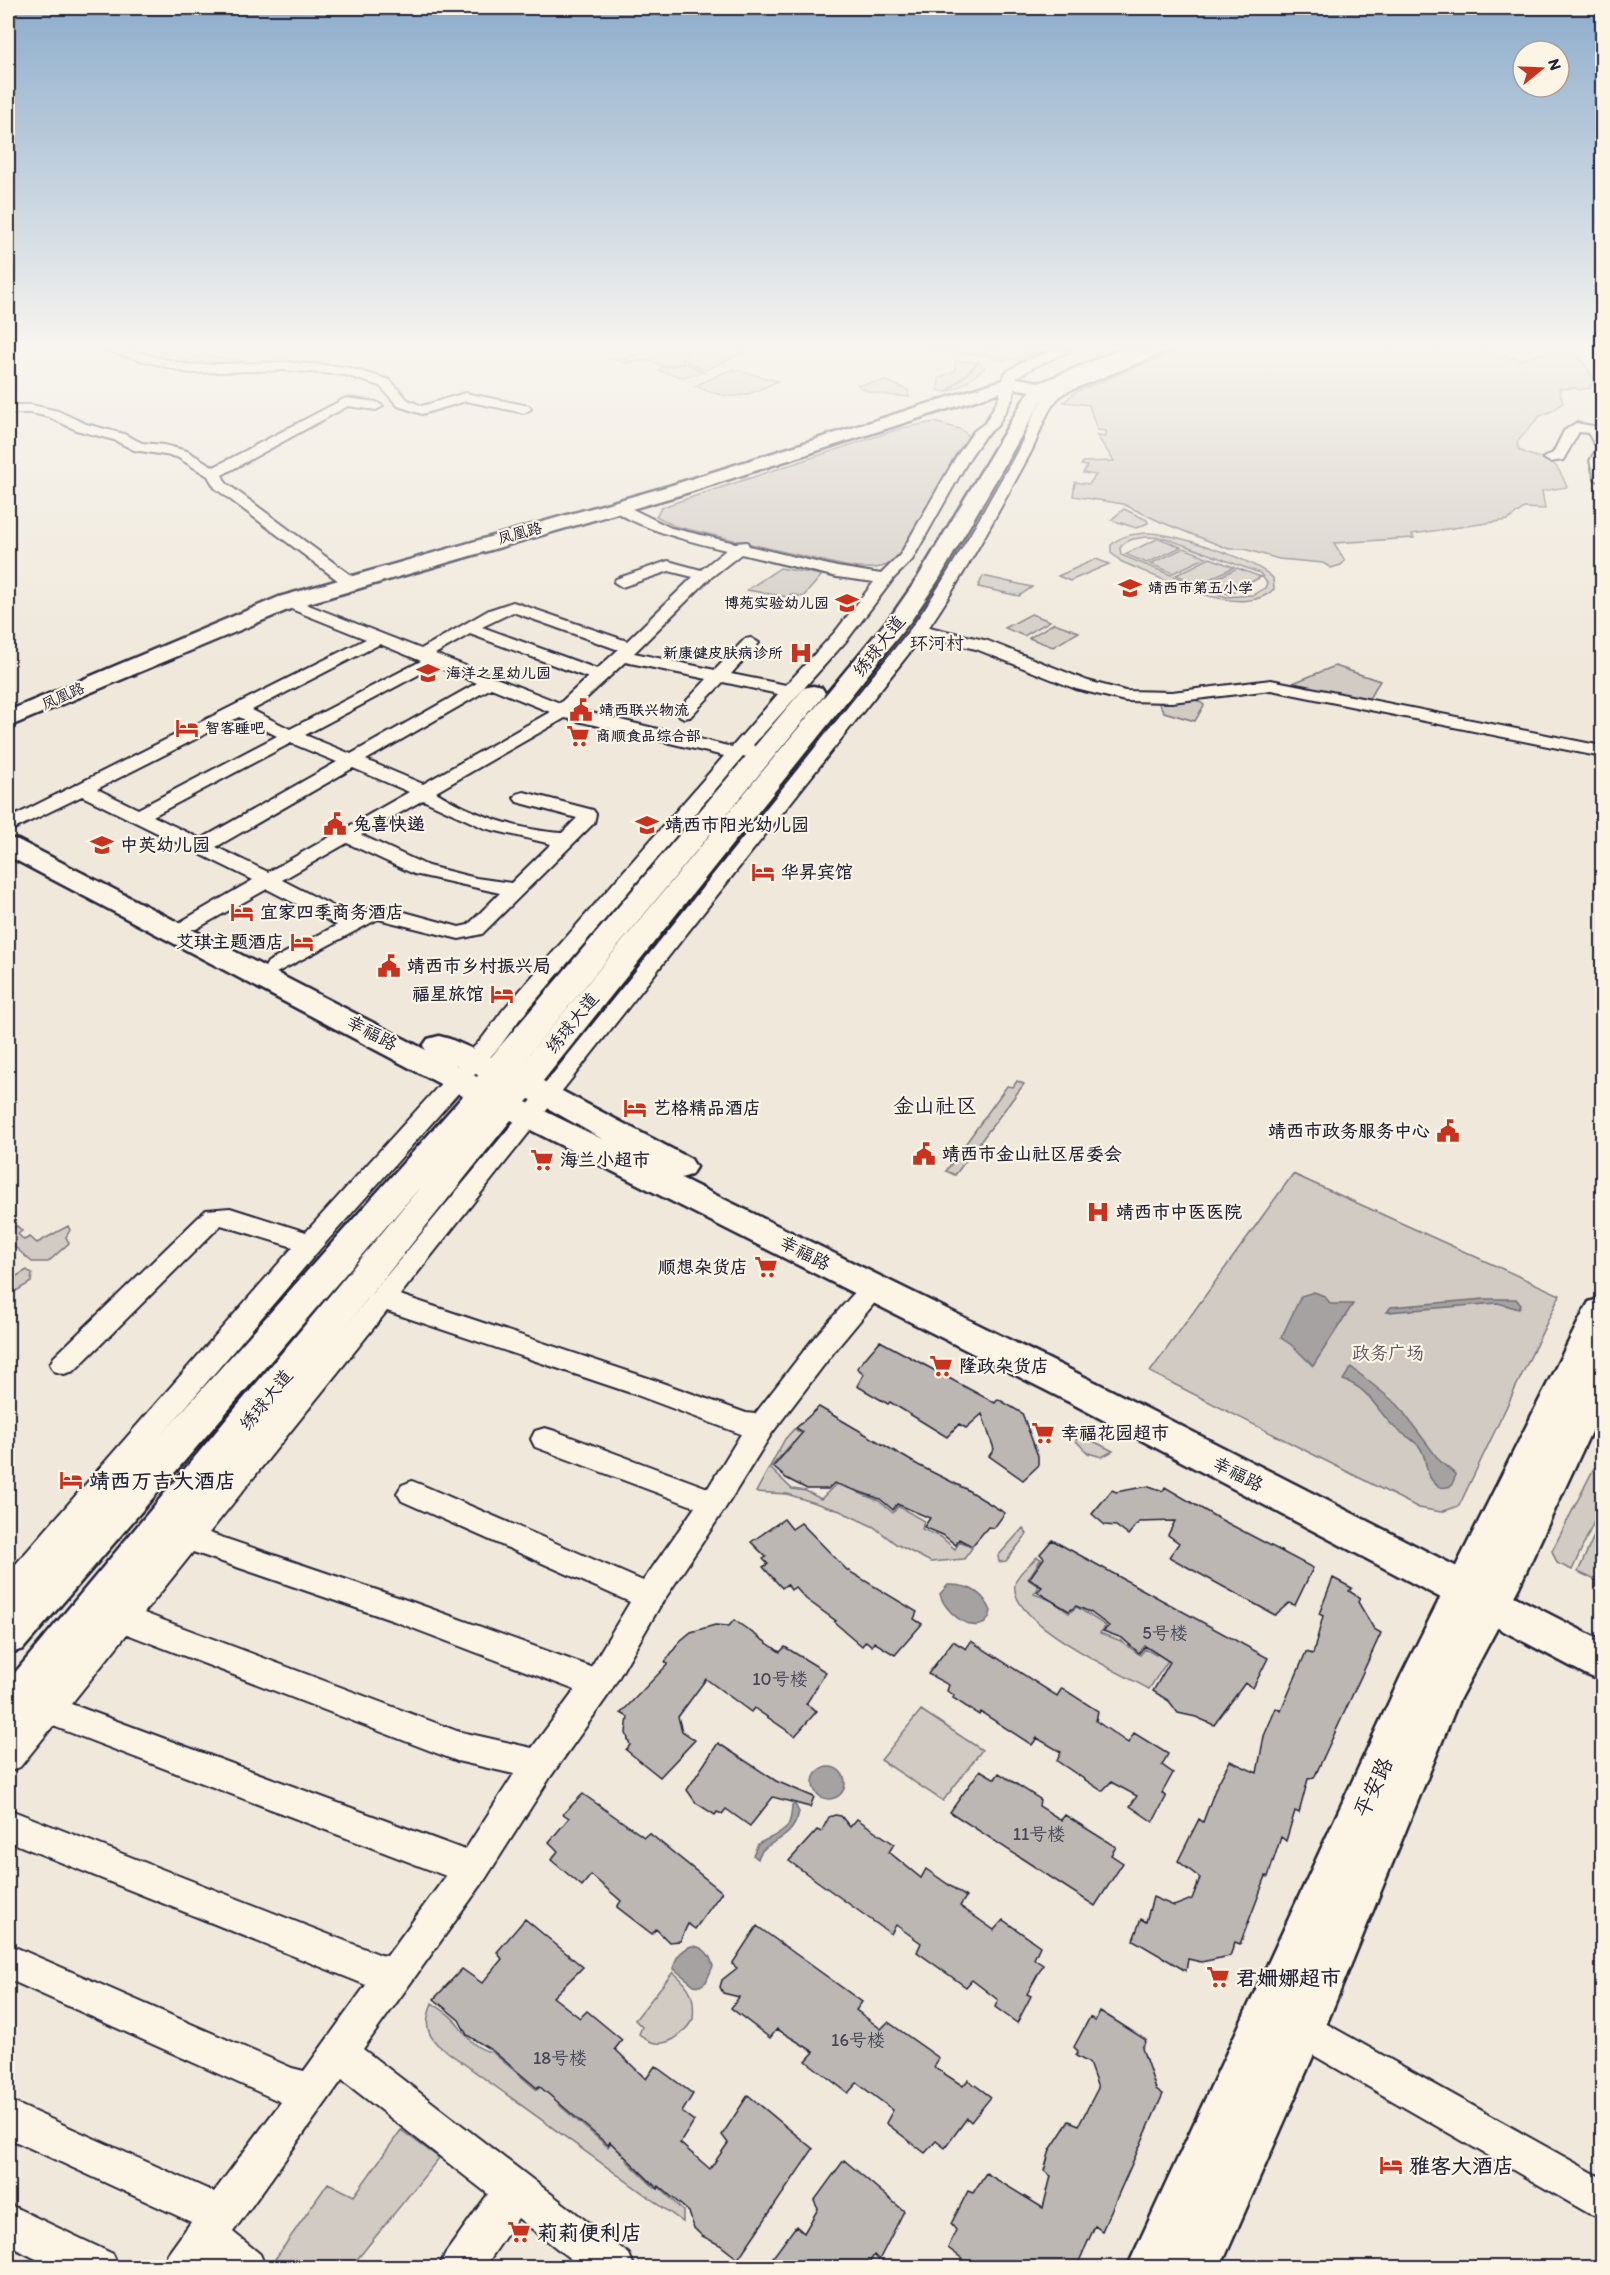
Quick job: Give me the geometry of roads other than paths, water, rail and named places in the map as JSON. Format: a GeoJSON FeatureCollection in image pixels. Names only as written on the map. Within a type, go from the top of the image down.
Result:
{"type":"FeatureCollection","features":[{"type":"Feature","properties":{"kind":"main road","name":"凤凰路"},"geometry":{"type":"LineString","coordinates":[[8,728],[285,605],[624,508],[795,456]]}},
{"type":"Feature","properties":{"kind":"main road","name":"绣球大道"},"geometry":{"type":"LineString","coordinates":[[710,834],[767,746],[802,700],[857,644],[891,602],[930,545],[982,456]]}},
{"type":"Feature","properties":{"kind":"main road","name":"绣球大道"},"geometry":{"type":"LineString","coordinates":[[8,1713],[341,1309],[507,1084],[710,834],[802,700],[910,606],[985,500],[1000,456]]}},
{"type":"Feature","properties":{"kind":"main road","name":"凤凰路"},"geometry":{"type":"LineString","coordinates":[[8,720],[285,605],[350,582],[624,508]]}},
{"type":"Feature","properties":{"kind":"main road","name":"幸福路"},"geometry":{"type":"LineString","coordinates":[[8,834],[877,1266],[1482,1590],[1602,1662]]}},
{"type":"Feature","properties":{"kind":"main road","name":"幸福路"},"geometry":{"type":"LineString","coordinates":[[8,846],[266,978],[507,1084],[874,1288],[1084,1393],[1482,1590],[1602,1638]]}},
{"type":"Feature","properties":{"kind":"main road","name":"绣球大道"},"geometry":{"type":"LineString","coordinates":[[8,1636],[349,1246],[507,1084],[638,922]]}},
{"type":"Feature","properties":{"kind":"main road","name":"平安路"},"geometry":{"type":"LineString","coordinates":[[1191,2268],[1300,2027],[1482,1590],[1602,1311]]}},
{"type":"Feature","properties":{"kind":"main road","name":"平安路"},"geometry":{"type":"LineString","coordinates":[[1155,2268],[1299,1946],[1420,1684],[1530,1515],[1602,1370]]}},
{"type":"Feature","properties":{"kind":"street"},"geometry":{"type":"LineString","coordinates":[[186,456],[214,473],[220,484],[233,495],[350,582]]}},
{"type":"Feature","properties":{"kind":"street"},"geometry":{"type":"LineString","coordinates":[[214,473],[245,456]]}},
{"type":"Feature","properties":{"kind":"street"},"geometry":{"type":"LineString","coordinates":[[8,1757],[120,1618],[189,1538],[386,1293],[507,1084],[592,922],[734,757],[802,700],[825,654],[906,556],[964,456]]}},
{"type":"Feature","properties":{"kind":"street"},"geometry":{"type":"LineString","coordinates":[[8,1594],[311,1243],[507,1084],[583,1049],[918,632],[951,583],[985,500],[1019,456]]}},
{"type":"Feature","properties":{"kind":"street"},"geometry":{"type":"LineString","coordinates":[[1550,458],[1558,456]]}},
{"type":"Feature","properties":{"kind":"street"},"geometry":{"type":"LineString","coordinates":[[1599,456],[1597,461],[1602,479]]}},
{"type":"Feature","properties":{"kind":"street"},"geometry":{"type":"LineString","coordinates":[[624,508],[659,529],[736,545],[837,572],[887,577]]}},
{"type":"Feature","properties":{"kind":"street"},"geometry":{"type":"LineString","coordinates":[[557,710],[592,673],[621,651],[696,573],[736,545]]}},
{"type":"Feature","properties":{"kind":"street"},"geometry":{"type":"LineString","coordinates":[[266,879],[557,710],[736,545]]}},
{"type":"Feature","properties":{"kind":"street"},"geometry":{"type":"LineString","coordinates":[[622,582],[668,566],[696,573]]}},
{"type":"Feature","properties":{"kind":"street"},"geometry":{"type":"LineString","coordinates":[[285,605],[373,642],[425,659],[485,685],[557,710]]}},
{"type":"Feature","properties":{"kind":"street"},"geometry":{"type":"LineString","coordinates":[[285,605],[557,710],[600,731],[734,757],[767,746]]}},
{"type":"Feature","properties":{"kind":"street"},"geometry":{"type":"LineString","coordinates":[[138,816],[291,736],[425,659],[469,628],[508,608],[519,608],[621,651],[722,676],[850,715]]}},
{"type":"Feature","properties":{"kind":"street"},"geometry":{"type":"LineString","coordinates":[[469,628],[592,673]]}},
{"type":"Feature","properties":{"kind":"street"},"geometry":{"type":"LineString","coordinates":[[918,632],[947,636],[982,645],[1082,685],[1125,696],[1172,697],[1271,685],[1602,752]]}},
{"type":"Feature","properties":{"kind":"street"},"geometry":{"type":"LineString","coordinates":[[8,826],[373,642]]}},
{"type":"Feature","properties":{"kind":"street"},"geometry":{"type":"LineString","coordinates":[[684,713],[751,644]]}},
{"type":"Feature","properties":{"kind":"street"},"geometry":{"type":"LineString","coordinates":[[825,654],[857,644]]}},
{"type":"Feature","properties":{"kind":"street"},"geometry":{"type":"LineString","coordinates":[[203,846],[485,685]]}},
{"type":"Feature","properties":{"kind":"street"},"geometry":{"type":"LineString","coordinates":[[237,709],[291,736],[420,789],[447,806],[485,822],[566,839]]}},
{"type":"Feature","properties":{"kind":"street"},"geometry":{"type":"LineString","coordinates":[[82,789],[203,846],[351,924]]}},
{"type":"Feature","properties":{"kind":"street"},"geometry":{"type":"LineString","coordinates":[[186,923],[345,835],[420,789]]}},
{"type":"Feature","properties":{"kind":"street"},"geometry":{"type":"LineString","coordinates":[[276,967],[374,913],[386,913],[459,933],[469,933],[479,927],[514,889],[585,821],[586,814],[524,798]]}},
{"type":"Feature","properties":{"kind":"street"},"geometry":{"type":"LineString","coordinates":[[668,836],[710,834],[753,836]]}},
{"type":"Feature","properties":{"kind":"street"},"geometry":{"type":"LineString","coordinates":[[345,835],[421,870],[476,884],[514,889]]}},
{"type":"Feature","properties":{"kind":"street"},"geometry":{"type":"LineString","coordinates":[[592,922],[638,922],[680,928]]}},
{"type":"Feature","properties":{"kind":"street"},"geometry":{"type":"LineString","coordinates":[[507,1084],[583,1049]]}},
{"type":"Feature","properties":{"kind":"street"},"geometry":{"type":"LineString","coordinates":[[64,1364],[214,1216],[230,1217],[311,1243]]}},
{"type":"Feature","properties":{"kind":"street"},"geometry":{"type":"LineString","coordinates":[[288,1269],[349,1246]]}},
{"type":"Feature","properties":{"kind":"street"},"geometry":{"type":"LineString","coordinates":[[182,2268],[313,2091],[338,2053],[472,1869],[539,1765],[598,1684],[649,1597],[714,1502],[762,1425],[823,1346],[874,1288]]}},
{"type":"Feature","properties":{"kind":"street"},"geometry":{"type":"LineString","coordinates":[[341,1309],[386,1293],[744,1424],[762,1425]]}},
{"type":"Feature","properties":{"kind":"street"},"geometry":{"type":"LineString","coordinates":[[545,1439],[714,1502]]}},
{"type":"Feature","properties":{"kind":"street"},"geometry":{"type":"LineString","coordinates":[[412,1493],[649,1597]]}},
{"type":"Feature","properties":{"kind":"street"},"geometry":{"type":"LineString","coordinates":[[44,1552],[104,1527]]}},
{"type":"Feature","properties":{"kind":"street"},"geometry":{"type":"LineString","coordinates":[[189,1538],[404,1612],[598,1684]]}},
{"type":"Feature","properties":{"kind":"street"},"geometry":{"type":"LineString","coordinates":[[120,1618],[457,1746],[539,1765]]}},
{"type":"Feature","properties":{"kind":"street"},"geometry":{"type":"LineString","coordinates":[[46,1708],[472,1869]]}},
{"type":"Feature","properties":{"kind":"street"},"geometry":{"type":"LineString","coordinates":[[8,1825],[381,1972],[395,1974]]}},
{"type":"Feature","properties":{"kind":"street"},"geometry":{"type":"LineString","coordinates":[[8,1960],[291,2087],[313,2091]]}},
{"type":"Feature","properties":{"kind":"street"},"geometry":{"type":"LineString","coordinates":[[1300,2027],[1602,2199]]}},
{"type":"Feature","properties":{"kind":"street"},"geometry":{"type":"LineString","coordinates":[[338,2053],[615,2268]]}},
{"type":"Feature","properties":{"kind":"street"},"geometry":{"type":"LineString","coordinates":[[8,2119],[213,2225],[246,2268]]}},
{"type":"Feature","properties":{"kind":"street"},"geometry":{"type":"LineString","coordinates":[[459,2268],[514,2190]]}},
{"type":"Feature","properties":{"kind":"street"},"geometry":{"type":"LineString","coordinates":[[8,2224],[99,2268]]}},
{"type":"Feature","properties":{"kind":"place","name":"靖西市第五小学"},"geometry":{"type":"Point","coordinates":[1130,588]}},
{"type":"Feature","properties":{"kind":"place","name":"博苑实验幼儿园"},"geometry":{"type":"Point","coordinates":[847,603]}},
{"type":"Feature","properties":{"kind":"place","name":"新康健皮肤病诊所"},"geometry":{"type":"Point","coordinates":[801,653]}},
{"type":"Feature","properties":{"kind":"place","name":"海洋之星幼儿园"},"geometry":{"type":"Point","coordinates":[428,673]}},
{"type":"Feature","properties":{"kind":"place","name":"靖西联兴物流"},"geometry":{"type":"Point","coordinates":[581,710]}},
{"type":"Feature","properties":{"kind":"place","name":"智客睡吧"},"geometry":{"type":"Point","coordinates":[187,728]}},
{"type":"Feature","properties":{"kind":"place","name":"商顺食品综合部"},"geometry":{"type":"Point","coordinates":[578,736]}},
{"type":"Feature","properties":{"kind":"place","name":"兔喜快递"},"geometry":{"type":"Point","coordinates":[335,824]}},
{"type":"Feature","properties":{"kind":"place","name":"靖西市阳光幼儿园"},"geometry":{"type":"Point","coordinates":[647,825]}},
{"type":"Feature","properties":{"kind":"place","name":"中英幼儿园"},"geometry":{"type":"Point","coordinates":[102,845]}},
{"type":"Feature","properties":{"kind":"place","name":"华昇宾馆"},"geometry":{"type":"Point","coordinates":[763,872]}},
{"type":"Feature","properties":{"kind":"place","name":"宜家四季商务酒店"},"geometry":{"type":"Point","coordinates":[242,912]}},
{"type":"Feature","properties":{"kind":"place","name":"艾琪主题酒店"},"geometry":{"type":"Point","coordinates":[302,942]}},
{"type":"Feature","properties":{"kind":"place","name":"靖西市乡村振兴局"},"geometry":{"type":"Point","coordinates":[389,966]}},
{"type":"Feature","properties":{"kind":"place","name":"福星旅馆"},"geometry":{"type":"Point","coordinates":[502,994]}},
{"type":"Feature","properties":{"kind":"place","name":"艺格精品酒店"},"geometry":{"type":"Point","coordinates":[635,1108]}},
{"type":"Feature","properties":{"kind":"place","name":"靖西市政务服务中心"},"geometry":{"type":"Point","coordinates":[1448,1131]}},
{"type":"Feature","properties":{"kind":"place","name":"靖西市金山社区居委会"},"geometry":{"type":"Point","coordinates":[924,1154]}},
{"type":"Feature","properties":{"kind":"place","name":"海兰小超市"},"geometry":{"type":"Point","coordinates":[542,1160]}},
{"type":"Feature","properties":{"kind":"place","name":"靖西市中医医院"},"geometry":{"type":"Point","coordinates":[1098,1212]}},
{"type":"Feature","properties":{"kind":"place","name":"顺想杂货店"},"geometry":{"type":"Point","coordinates":[766,1267]}},
{"type":"Feature","properties":{"kind":"place","name":"隆政杂货店"},"geometry":{"type":"Point","coordinates":[941,1366]}},
{"type":"Feature","properties":{"kind":"place","name":"幸福花园超市"},"geometry":{"type":"Point","coordinates":[1043,1433]}},
{"type":"Feature","properties":{"kind":"place","name":"靖西万吉大酒店"},"geometry":{"type":"Point","coordinates":[71,1480]}},
{"type":"Feature","properties":{"kind":"place","name":"君姗娜超市"},"geometry":{"type":"Point","coordinates":[1218,1977]}},
{"type":"Feature","properties":{"kind":"place","name":"雅客大酒店"},"geometry":{"type":"Point","coordinates":[1391,2165]}},
{"type":"Feature","properties":{"kind":"place","name":"莉莉便利店"},"geometry":{"type":"Point","coordinates":[519,2232]}},
{"type":"Feature","properties":{"kind":"district","name":"环河村"},"geometry":{"type":"Point","coordinates":[937,643]}},
{"type":"Feature","properties":{"kind":"district","name":"金山社区"},"geometry":{"type":"Point","coordinates":[935,1105]}},
{"type":"Feature","properties":{"kind":"park label","name":"政务广场"},"geometry":{"type":"Point","coordinates":[1388,1353]}}]}
